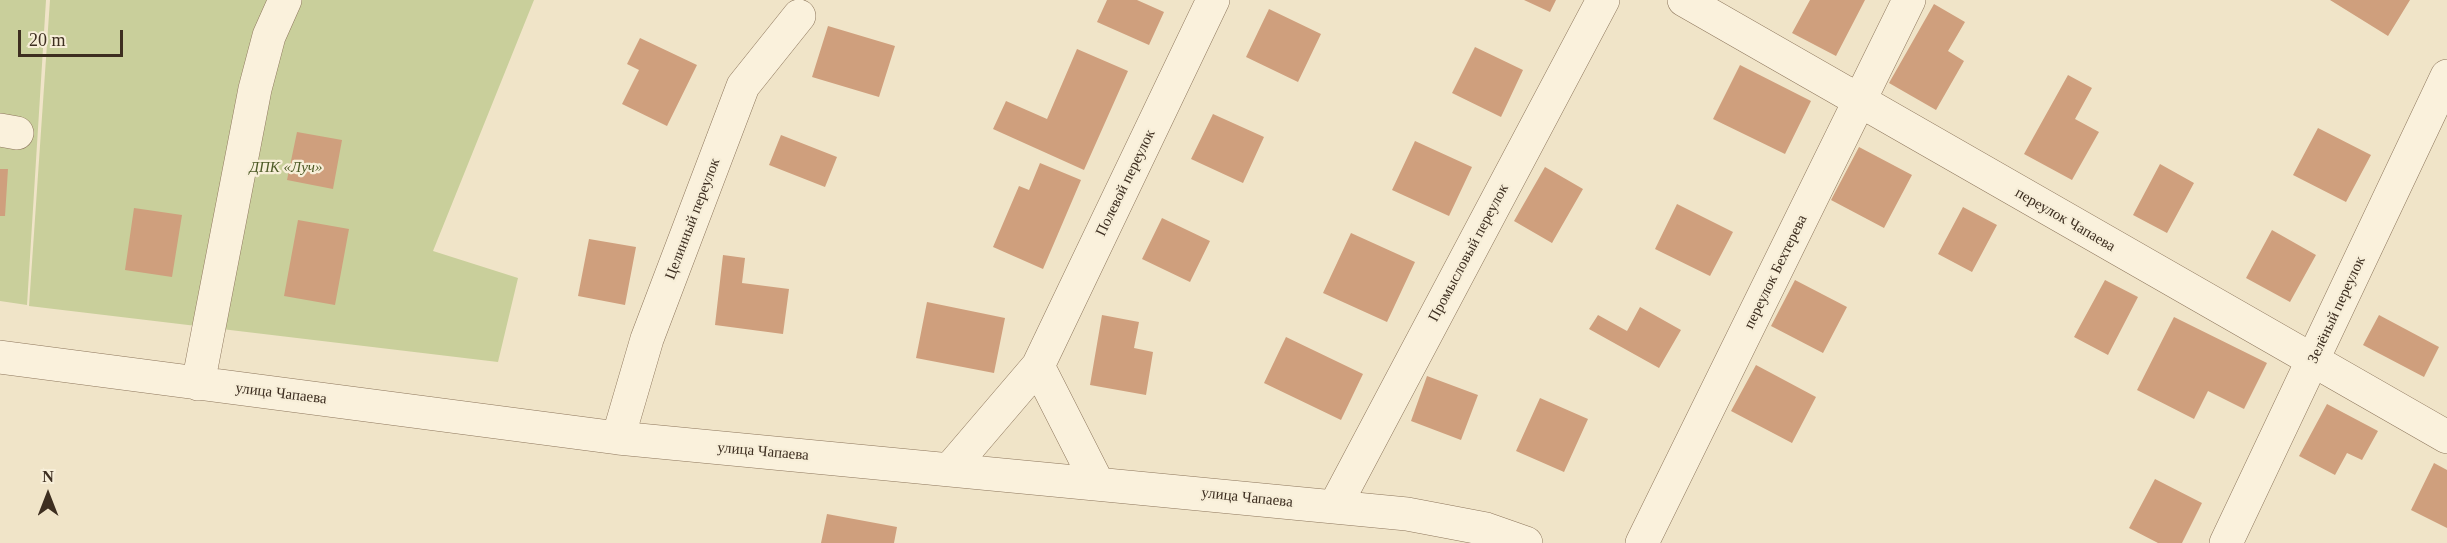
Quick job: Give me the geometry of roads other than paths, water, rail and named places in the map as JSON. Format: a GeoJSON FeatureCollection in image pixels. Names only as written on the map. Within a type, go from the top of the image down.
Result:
{"type":"FeatureCollection","features":[{"type":"Feature","properties":{"kind":"street"},"geometry":{"type":"LineString","coordinates":[[198,384],[255,89],[269,36],[285,0]]}},
{"type":"Feature","properties":{"kind":"street","name":"Полевой переулок"},"geometry":{"type":"LineString","coordinates":[[950,469],[1038,366],[1213,0]]}},
{"type":"Feature","properties":{"kind":"street","name":"Промысловый переулок"},"geometry":{"type":"LineString","coordinates":[[1335,506],[1604,0]]}},
{"type":"Feature","properties":{"kind":"street","name":"переулок Чапаева"},"geometry":{"type":"LineString","coordinates":[[1684,0],[2447,437]]}},
{"type":"Feature","properties":{"kind":"street","name":"переулок Бехтерева"},"geometry":{"type":"LineString","coordinates":[[1642,543],[1909,0]]}},
{"type":"Feature","properties":{"kind":"street","name":"Целинный переулок"},"geometry":{"type":"LineString","coordinates":[[618,438],[647,339],[743,86],[799,16]]}},
{"type":"Feature","properties":{"kind":"street","name":"Зелёный переулок"},"geometry":{"type":"LineString","coordinates":[[2226,543],[2447,76]]}},
{"type":"Feature","properties":{"kind":"street","name":"улица Чапаева"},"geometry":{"type":"LineString","coordinates":[[0,357],[618,438],[1407,514],[1486,529],[1526,543]]}},
{"type":"Feature","properties":{"kind":"street"},"geometry":{"type":"LineString","coordinates":[[1038,366],[1098,484]]}},
{"type":"Feature","properties":{"kind":"park label","name":"ДПК «Луч»"},"geometry":{"type":"Point","coordinates":[286,168]}}]}
